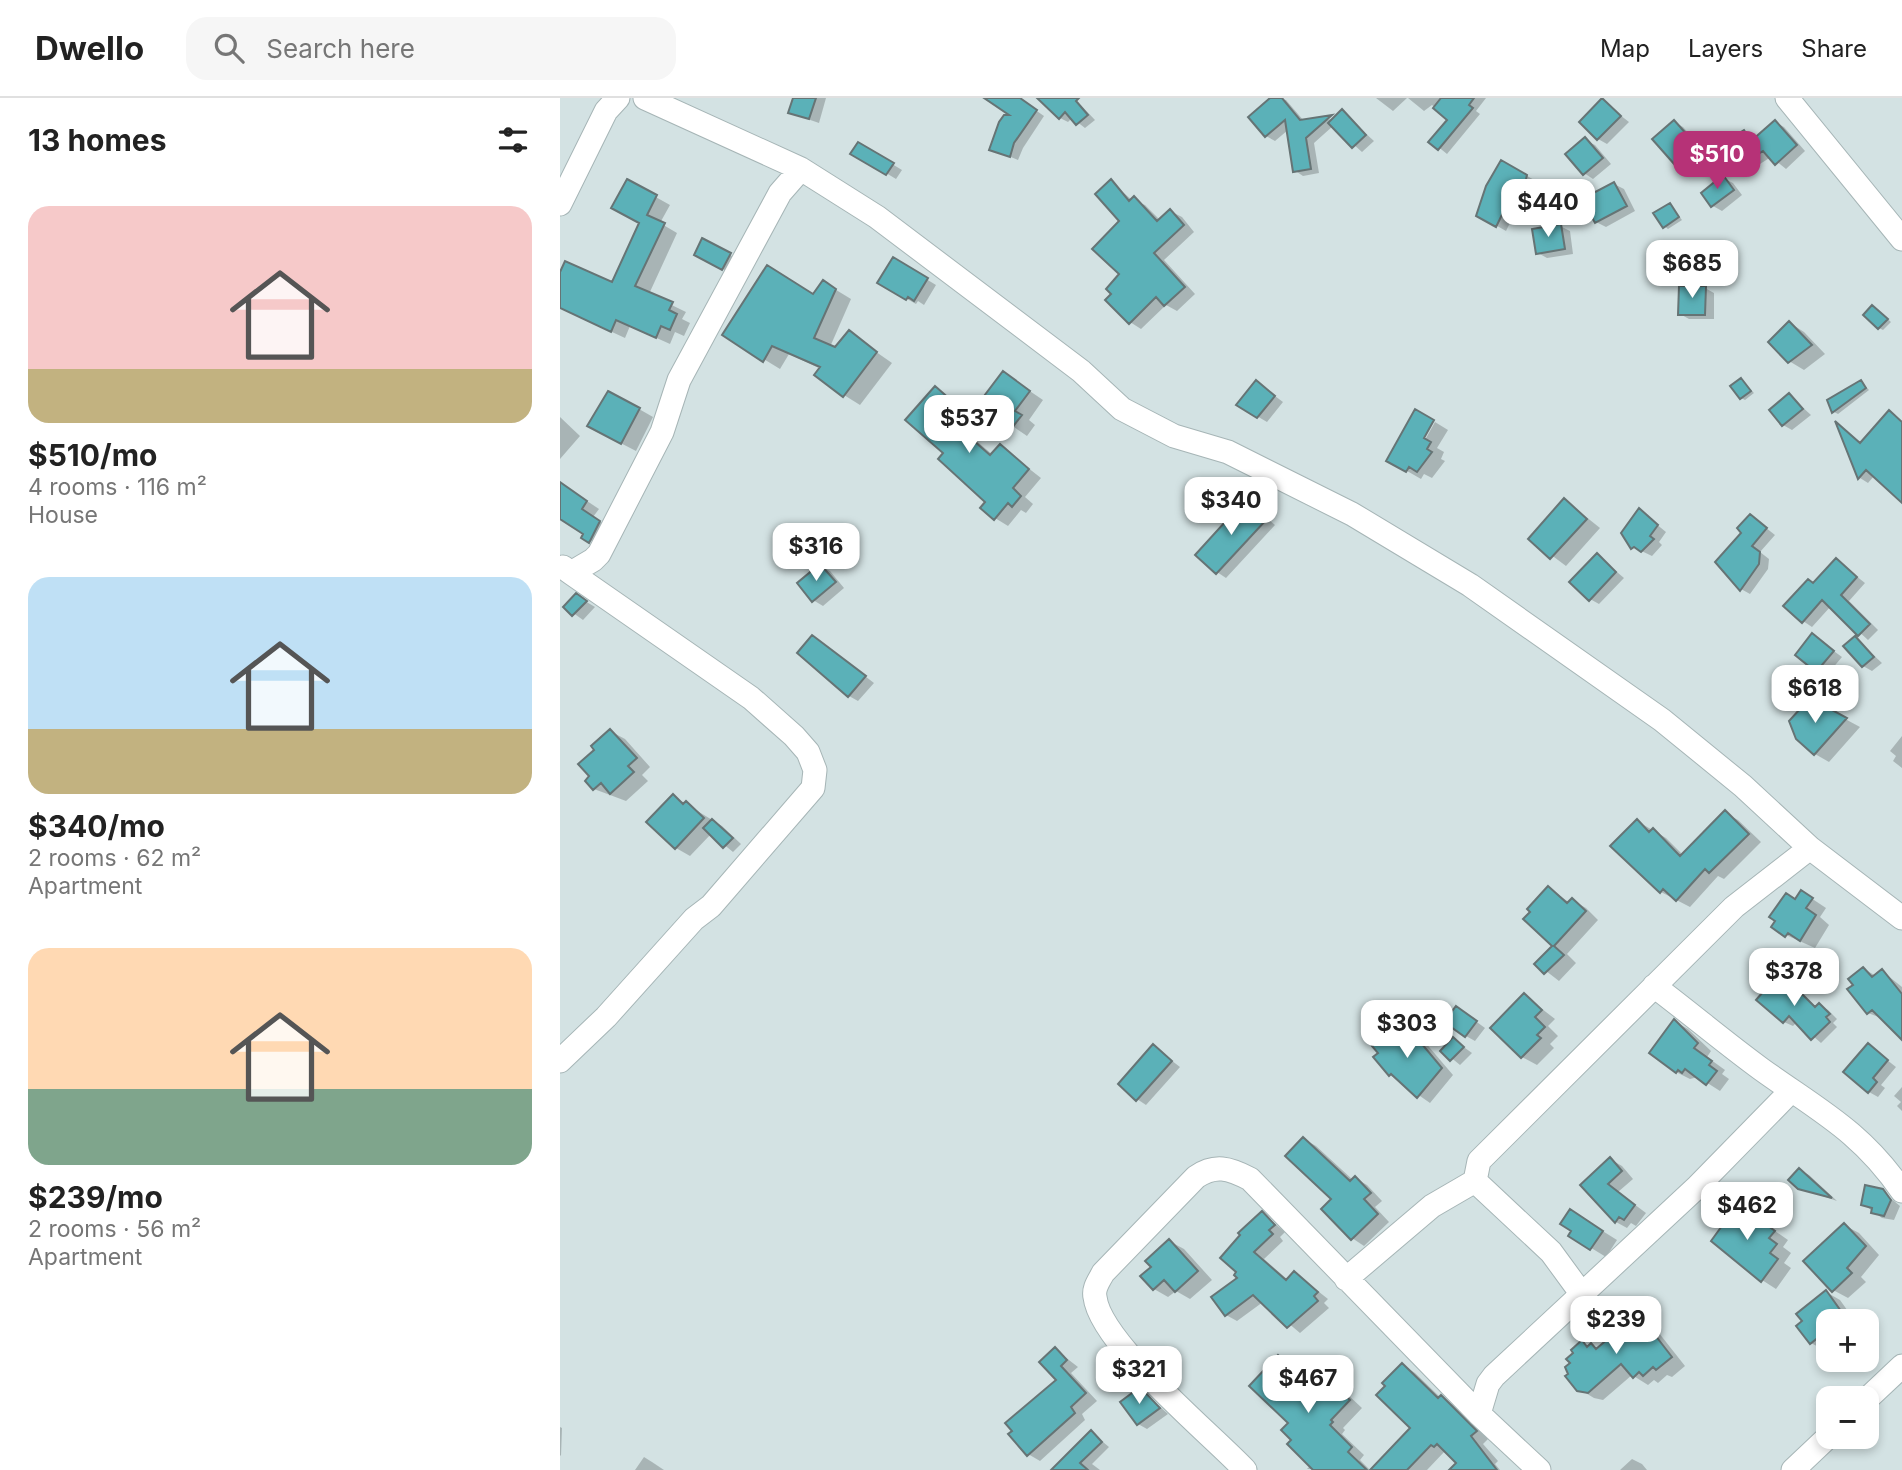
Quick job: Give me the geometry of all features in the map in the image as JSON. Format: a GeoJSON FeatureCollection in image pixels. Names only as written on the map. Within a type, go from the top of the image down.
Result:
{"type":"FeatureCollection","features":[{"type":"Feature","properties":{"kind":"street"},"geometry":{"type":"LineString","coordinates":[[560,204],[606,111],[618,98]]}},
{"type":"Feature","properties":{"kind":"street"},"geometry":{"type":"LineString","coordinates":[[645,98],[801,169],[877,217],[1081,371],[1122,409],[1174,436],[1227,452],[1339,508],[1470,584],[1662,720],[1743,786],[1810,848],[1902,918]]}},
{"type":"Feature","properties":{"kind":"street"},"geometry":{"type":"LineString","coordinates":[[1787,98],[1902,239]]}},
{"type":"Feature","properties":{"kind":"street"},"geometry":{"type":"LineString","coordinates":[[566,569],[593,561],[598,554],[662,432],[679,380],[780,193],[801,169]]}},
{"type":"Feature","properties":{"kind":"street"},"geometry":{"type":"LineString","coordinates":[[560,1061],[607,1017],[694,919],[711,906],[813,789],[815,771],[808,752],[794,736],[751,698],[566,569]]}},
{"type":"Feature","properties":{"kind":"street"},"geometry":{"type":"LineString","coordinates":[[1346,1279],[1432,1206],[1475,1181],[1479,1161],[1654,986],[1734,908],[1810,848]]}},
{"type":"Feature","properties":{"kind":"street"},"geometry":{"type":"LineString","coordinates":[[1654,986],[1791,1091],[1858,1138],[1879,1159],[1902,1191]]}},
{"type":"Feature","properties":{"kind":"street"},"geometry":{"type":"LineString","coordinates":[[1479,1414],[1488,1384],[1494,1376],[1521,1354],[1581,1293],[1696,1188],[1791,1091]]}},
{"type":"Feature","properties":{"kind":"street"},"geometry":{"type":"LineString","coordinates":[[1245,1470],[1164,1392],[1107,1328],[1095,1299],[1095,1288],[1103,1273],[1196,1177],[1210,1168],[1231,1169],[1250,1179],[1479,1414],[1539,1470]]}},
{"type":"Feature","properties":{"kind":"street"},"geometry":{"type":"LineString","coordinates":[[1475,1181],[1551,1252],[1581,1293]]}},
{"type":"Feature","properties":{"kind":"street"},"geometry":{"type":"LineString","coordinates":[[1879,1388],[1902,1366]]}},
{"type":"Feature","properties":{"kind":"street"},"geometry":{"type":"LineString","coordinates":[[1793,1470],[1816,1448]]}},
{"type":"Feature","properties":{"kind":"building"},"geometry":{"type":"Polygon","coordinates":[[[793,98],[816,98],[809,119],[788,113],[793,98]]]}},
{"type":"Feature","properties":{"kind":"building"},"geometry":{"type":"Polygon","coordinates":[[[984,98],[1020,98],[1037,110],[1014,143],[1010,157],[989,150],[999,122],[1004,115],[1009,115],[984,98]]]}},
{"type":"Feature","properties":{"kind":"building"},"geometry":{"type":"Polygon","coordinates":[[[1037,98],[1079,98],[1076,101],[1088,115],[1076,125],[1065,112],[1059,119],[1037,98]]]}},
{"type":"Feature","properties":{"kind":"building"},"geometry":{"type":"Polygon","coordinates":[[[1270,98],[1282,98],[1300,120],[1332,115],[1306,138],[1311,169],[1293,172],[1285,120],[1265,137],[1248,117],[1270,98]]]}},
{"type":"Feature","properties":{"kind":"building"},"geometry":{"type":"Polygon","coordinates":[[[1441,98],[1474,98],[1469,105],[1473,108],[1438,150],[1428,142],[1447,120],[1433,108],[1441,98]]]}},
{"type":"Feature","properties":{"kind":"building"},"geometry":{"type":"Polygon","coordinates":[[[1602,98],[1621,116],[1597,140],[1579,122],[1602,98]]]}},
{"type":"Feature","properties":{"kind":"building"},"geometry":{"type":"Polygon","coordinates":[[[1342,109],[1366,135],[1352,148],[1328,123],[1342,109]]]}},
{"type":"Feature","properties":{"kind":"building"},"geometry":{"type":"Polygon","coordinates":[[[1674,120],[1697,146],[1675,165],[1652,139],[1674,120]]]}},
{"type":"Feature","properties":{"kind":"building"},"geometry":{"type":"Polygon","coordinates":[[[1775,120],[1797,145],[1775,165],[1763,151],[1741,165],[1726,141],[1744,130],[1751,141],[1775,120]]]}},
{"type":"Feature","properties":{"kind":"building"},"geometry":{"type":"Polygon","coordinates":[[[1585,137],[1603,158],[1583,175],[1565,154],[1585,137]]]}},
{"type":"Feature","properties":{"kind":"building"},"geometry":{"type":"Polygon","coordinates":[[[858,142],[894,163],[886,175],[850,154],[858,142]]]}},
{"type":"Feature","properties":{"kind":"building"},"geometry":{"type":"Polygon","coordinates":[[[1501,160],[1527,175],[1520,203],[1510,198],[1496,227],[1476,216],[1486,186],[1501,160]]]}},
{"type":"Feature","properties":{"kind":"building"},"geometry":{"type":"Polygon","coordinates":[[[1723,175],[1734,190],[1711,207],[1701,193],[1723,175]]]}},
{"type":"Feature","properties":{"kind":"building"},"geometry":{"type":"Polygon","coordinates":[[[627,179],[657,195],[647,215],[665,223],[635,286],[673,302],[669,310],[677,314],[670,330],[661,326],[656,338],[616,320],[611,332],[560,308],[560,272],[565,261],[612,282],[639,223],[611,208],[627,179]]]}},
{"type":"Feature","properties":{"kind":"building"},"geometry":{"type":"Polygon","coordinates":[[[1111,179],[1129,201],[1134,196],[1157,221],[1170,209],[1184,225],[1154,253],[1185,287],[1164,306],[1156,297],[1129,324],[1105,300],[1111,294],[1106,289],[1119,274],[1092,249],[1119,221],[1095,194],[1111,179]]]}},
{"type":"Feature","properties":{"kind":"building"},"geometry":{"type":"Polygon","coordinates":[[[1614,182],[1627,206],[1595,223],[1582,199],[1614,182]]]}},
{"type":"Feature","properties":{"kind":"building"},"geometry":{"type":"Polygon","coordinates":[[[1670,203],[1679,217],[1663,228],[1653,213],[1670,203]]]}},
{"type":"Feature","properties":{"kind":"building"},"geometry":{"type":"Polygon","coordinates":[[[1561,224],[1565,249],[1536,254],[1532,229],[1561,224]]]}},
{"type":"Feature","properties":{"kind":"building"},"geometry":{"type":"Polygon","coordinates":[[[702,238],[731,253],[722,270],[694,255],[702,238]]]}},
{"type":"Feature","properties":{"kind":"building"},"geometry":{"type":"Polygon","coordinates":[[[893,257],[928,278],[914,301],[908,297],[906,300],[877,283],[893,257]]]}},
{"type":"Feature","properties":{"kind":"building"},"geometry":{"type":"Polygon","coordinates":[[[767,265],[813,294],[823,280],[836,289],[814,338],[835,347],[849,330],[877,352],[843,397],[814,375],[820,367],[772,346],[763,362],[722,335],[767,265]]]}},
{"type":"Feature","properties":{"kind":"building"},"geometry":{"type":"Polygon","coordinates":[[[1679,286],[1706,286],[1705,315],[1678,315],[1679,286]]]}},
{"type":"Feature","properties":{"kind":"building"},"geometry":{"type":"Polygon","coordinates":[[[1872,305],[1888,319],[1878,329],[1863,315],[1872,305]]]}},
{"type":"Feature","properties":{"kind":"building"},"geometry":{"type":"Polygon","coordinates":[[[1789,321],[1812,345],[1788,363],[1768,342],[1789,321]]]}},
{"type":"Feature","properties":{"kind":"building"},"geometry":{"type":"Polygon","coordinates":[[[1003,371],[1030,391],[1015,411],[1022,415],[1011,429],[978,404],[1003,371]]]}},
{"type":"Feature","properties":{"kind":"building"},"geometry":{"type":"Polygon","coordinates":[[[1741,378],[1751,391],[1740,399],[1730,386],[1741,378]]]}},
{"type":"Feature","properties":{"kind":"building"},"geometry":{"type":"Polygon","coordinates":[[[1256,380],[1275,396],[1257,418],[1236,405],[1256,380]]]}},
{"type":"Feature","properties":{"kind":"building"},"geometry":{"type":"Polygon","coordinates":[[[1861,380],[1866,388],[1832,413],[1827,400],[1861,380]]]}},
{"type":"Feature","properties":{"kind":"building"},"geometry":{"type":"Polygon","coordinates":[[[935,386],[959,407],[949,419],[990,455],[1000,444],[1029,469],[1013,488],[1021,496],[1012,507],[1008,503],[994,520],[980,508],[985,502],[938,459],[943,453],[905,420],[935,386]]]}},
{"type":"Feature","properties":{"kind":"building"},"geometry":{"type":"Polygon","coordinates":[[[608,391],[640,408],[621,444],[587,426],[608,391]]]}},
{"type":"Feature","properties":{"kind":"building"},"geometry":{"type":"Polygon","coordinates":[[[1789,393],[1803,409],[1782,426],[1769,410],[1789,393]]]}},
{"type":"Feature","properties":{"kind":"building"},"geometry":{"type":"Polygon","coordinates":[[[1415,409],[1434,420],[1424,438],[1431,442],[1427,449],[1432,452],[1417,472],[1409,467],[1406,472],[1386,461],[1415,409]]]}},
{"type":"Feature","properties":{"kind":"building"},"geometry":{"type":"Polygon","coordinates":[[[1889,410],[1902,422],[1902,503],[1866,470],[1858,479],[1835,421],[1860,443],[1889,410]]]}},
{"type":"Feature","properties":{"kind":"building"},"geometry":{"type":"Polygon","coordinates":[[[560,482],[587,501],[582,509],[600,521],[589,543],[581,538],[583,534],[560,519],[560,482]]]}},
{"type":"Feature","properties":{"kind":"building"},"geometry":{"type":"Polygon","coordinates":[[[1564,498],[1587,519],[1550,559],[1528,539],[1564,498]]]}},
{"type":"Feature","properties":{"kind":"building"},"geometry":{"type":"Polygon","coordinates":[[[1246,499],[1267,519],[1216,574],[1195,555],[1246,499]]]}},
{"type":"Feature","properties":{"kind":"building"},"geometry":{"type":"Polygon","coordinates":[[[1639,508],[1658,525],[1650,536],[1654,539],[1641,552],[1634,547],[1631,549],[1621,533],[1639,508]]]}},
{"type":"Feature","properties":{"kind":"building"},"geometry":{"type":"Polygon","coordinates":[[[1750,514],[1767,528],[1752,546],[1760,552],[1759,564],[1740,591],[1715,562],[1741,533],[1737,528],[1750,514]]]}},
{"type":"Feature","properties":{"kind":"building"},"geometry":{"type":"Polygon","coordinates":[[[1597,553],[1616,572],[1589,601],[1569,582],[1597,553]]]}},
{"type":"Feature","properties":{"kind":"building"},"geometry":{"type":"Polygon","coordinates":[[[1836,558],[1857,577],[1841,595],[1870,624],[1858,636],[1822,600],[1802,623],[1783,606],[1808,579],[1813,583],[1836,558]]]}},
{"type":"Feature","properties":{"kind":"building"},"geometry":{"type":"Polygon","coordinates":[[[820,564],[836,582],[812,602],[797,583],[820,564]]]}},
{"type":"Feature","properties":{"kind":"building"},"geometry":{"type":"Polygon","coordinates":[[[576,593],[587,601],[572,616],[563,607],[576,593]]]}},
{"type":"Feature","properties":{"kind":"building"},"geometry":{"type":"Polygon","coordinates":[[[1812,633],[1834,651],[1816,672],[1795,655],[1812,633]]]}},
{"type":"Feature","properties":{"kind":"building"},"geometry":{"type":"Polygon","coordinates":[[[812,635],[866,676],[848,697],[797,653],[812,635]]]}},
{"type":"Feature","properties":{"kind":"building"},"geometry":{"type":"Polygon","coordinates":[[[1855,636],[1874,657],[1862,667],[1843,646],[1855,636]]]}},
{"type":"Feature","properties":{"kind":"building"},"geometry":{"type":"Polygon","coordinates":[[[1810,698],[1847,718],[1814,755],[1796,739],[1789,721],[1810,698]]]}},
{"type":"Feature","properties":{"kind":"building"},"geometry":{"type":"Polygon","coordinates":[[[610,729],[637,758],[628,766],[634,772],[610,794],[601,783],[593,790],[585,781],[589,776],[578,764],[594,750],[591,746],[610,729]]]}},
{"type":"Feature","properties":{"kind":"building"},"geometry":{"type":"Polygon","coordinates":[[[673,794],[683,804],[686,801],[704,818],[675,849],[646,822],[673,794]]]}},
{"type":"Feature","properties":{"kind":"building"},"geometry":{"type":"Polygon","coordinates":[[[1725,810],[1749,834],[1709,873],[1705,869],[1676,901],[1663,889],[1660,893],[1610,846],[1637,819],[1649,832],[1653,828],[1680,856],[1725,810]]]}},
{"type":"Feature","properties":{"kind":"building"},"geometry":{"type":"Polygon","coordinates":[[[712,819],[733,838],[723,848],[703,828],[712,819]]]}},
{"type":"Feature","properties":{"kind":"building"},"geometry":{"type":"Polygon","coordinates":[[[1548,886],[1567,903],[1572,898],[1586,911],[1554,946],[1564,955],[1544,974],[1534,964],[1552,946],[1523,919],[1530,912],[1527,909],[1548,886]]]}},
{"type":"Feature","properties":{"kind":"building"},"geometry":{"type":"Polygon","coordinates":[[[1801,890],[1813,898],[1806,908],[1816,915],[1800,941],[1788,933],[1785,937],[1771,927],[1775,921],[1769,917],[1786,893],[1795,899],[1801,890]]]}},
{"type":"Feature","properties":{"kind":"building"},"geometry":{"type":"Polygon","coordinates":[[[1863,967],[1872,977],[1882,969],[1902,994],[1902,1040],[1872,1010],[1867,1014],[1847,989],[1853,985],[1848,979],[1863,967]]]}},
{"type":"Feature","properties":{"kind":"building"},"geometry":{"type":"Polygon","coordinates":[[[1776,977],[1799,997],[1802,994],[1815,1007],[1819,1003],[1830,1014],[1826,1017],[1830,1022],[1811,1040],[1789,1016],[1783,1023],[1756,1000],[1776,977]]]}},
{"type":"Feature","properties":{"kind":"building"},"geometry":{"type":"Polygon","coordinates":[[[1524,993],[1542,1010],[1535,1017],[1545,1027],[1537,1035],[1541,1038],[1521,1058],[1490,1028],[1524,993]]]}},
{"type":"Feature","properties":{"kind":"building"},"geometry":{"type":"Polygon","coordinates":[[[1456,1006],[1477,1021],[1465,1037],[1444,1022],[1456,1006]]]}},
{"type":"Feature","properties":{"kind":"building"},"geometry":{"type":"Polygon","coordinates":[[[1674,1019],[1698,1043],[1694,1048],[1712,1061],[1709,1065],[1717,1071],[1706,1085],[1685,1069],[1682,1073],[1678,1070],[1676,1073],[1649,1053],[1674,1019]]]}},
{"type":"Feature","properties":{"kind":"building"},"geometry":{"type":"Polygon","coordinates":[[[1406,1025],[1442,1068],[1417,1098],[1391,1074],[1389,1076],[1373,1057],[1378,1053],[1372,1046],[1391,1029],[1395,1034],[1406,1025]]]}},
{"type":"Feature","properties":{"kind":"building"},"geometry":{"type":"Polygon","coordinates":[[[1453,1037],[1464,1047],[1450,1061],[1440,1051],[1453,1037]]]}},
{"type":"Feature","properties":{"kind":"building"},"geometry":{"type":"Polygon","coordinates":[[[1868,1043],[1888,1060],[1873,1078],[1877,1082],[1868,1093],[1843,1072],[1868,1043]]]}},
{"type":"Feature","properties":{"kind":"building"},"geometry":{"type":"Polygon","coordinates":[[[1153,1044],[1172,1061],[1136,1101],[1118,1084],[1153,1044]]]}},
{"type":"Feature","properties":{"kind":"building"},"geometry":{"type":"Polygon","coordinates":[[[1303,1137],[1350,1181],[1355,1176],[1371,1193],[1364,1199],[1378,1214],[1351,1240],[1321,1209],[1331,1199],[1285,1156],[1303,1137]]]}},
{"type":"Feature","properties":{"kind":"building"},"geometry":{"type":"Polygon","coordinates":[[[1610,1157],[1622,1171],[1608,1184],[1635,1205],[1624,1220],[1619,1217],[1615,1223],[1580,1185],[1610,1157]]]}},
{"type":"Feature","properties":{"kind":"building"},"geometry":{"type":"Polygon","coordinates":[[[1799,1168],[1832,1198],[1798,1189],[1788,1180],[1799,1168]]]}},
{"type":"Feature","properties":{"kind":"building"},"geometry":{"type":"Polygon","coordinates":[[[1865,1185],[1883,1189],[1891,1200],[1884,1216],[1871,1213],[1872,1208],[1861,1205],[1865,1185]]]}},
{"type":"Feature","properties":{"kind":"building"},"geometry":{"type":"Polygon","coordinates":[[[1738,1204],[1775,1231],[1769,1238],[1777,1244],[1770,1253],[1778,1259],[1761,1282],[1711,1241],[1738,1204]]]}},
{"type":"Feature","properties":{"kind":"building"},"geometry":{"type":"Polygon","coordinates":[[[1570,1209],[1603,1231],[1590,1250],[1568,1236],[1571,1231],[1560,1224],[1570,1209]]]}},
{"type":"Feature","properties":{"kind":"building"},"geometry":{"type":"Polygon","coordinates":[[[1262,1211],[1275,1225],[1269,1230],[1273,1234],[1254,1252],[1286,1280],[1294,1271],[1318,1292],[1314,1296],[1318,1301],[1287,1328],[1253,1295],[1225,1316],[1211,1297],[1237,1278],[1234,1275],[1236,1272],[1220,1258],[1240,1235],[1238,1233],[1262,1211]]]}},
{"type":"Feature","properties":{"kind":"building"},"geometry":{"type":"Polygon","coordinates":[[[1844,1223],[1866,1246],[1847,1268],[1852,1273],[1832,1292],[1803,1261],[1844,1223]]]}},
{"type":"Feature","properties":{"kind":"building"},"geometry":{"type":"Polygon","coordinates":[[[1169,1239],[1198,1271],[1175,1292],[1164,1280],[1153,1290],[1140,1276],[1151,1267],[1145,1261],[1169,1239]]]}},
{"type":"Feature","properties":{"kind":"building"},"geometry":{"type":"Polygon","coordinates":[[[1826,1290],[1839,1309],[1816,1309],[1816,1339],[1810,1344],[1796,1326],[1802,1321],[1796,1314],[1826,1290]]]}},
{"type":"Feature","properties":{"kind":"building"},"geometry":{"type":"Polygon","coordinates":[[[1625,1316],[1632,1325],[1641,1317],[1672,1357],[1656,1370],[1653,1367],[1643,1376],[1639,1372],[1633,1378],[1621,1364],[1588,1393],[1577,1391],[1565,1376],[1568,1374],[1565,1367],[1570,1363],[1566,1359],[1573,1353],[1571,1350],[1582,1340],[1587,1347],[1591,1343],[1596,1349],[1617,1331],[1613,1326],[1625,1316]]]}},
{"type":"Feature","properties":{"kind":"building"},"geometry":{"type":"Polygon","coordinates":[[[1055,1347],[1067,1360],[1061,1366],[1086,1393],[1071,1407],[1075,1413],[1027,1456],[1008,1434],[1012,1431],[1005,1423],[1056,1380],[1039,1362],[1055,1347]]]}},
{"type":"Feature","properties":{"kind":"building"},"geometry":{"type":"Polygon","coordinates":[[[1278,1355],[1307,1382],[1318,1370],[1350,1400],[1331,1420],[1333,1422],[1330,1425],[1352,1447],[1348,1452],[1367,1470],[1313,1470],[1287,1444],[1291,1440],[1281,1430],[1288,1423],[1249,1386],[1278,1355]]]}},
{"type":"Feature","properties":{"kind":"building"},"geometry":{"type":"Polygon","coordinates":[[[1402,1363],[1438,1398],[1441,1395],[1477,1431],[1471,1436],[1497,1470],[1449,1470],[1456,1463],[1437,1444],[1434,1447],[1431,1445],[1407,1470],[1370,1470],[1410,1428],[1376,1395],[1385,1386],[1382,1383],[1402,1363]]]}},
{"type":"Feature","properties":{"kind":"building"},"geometry":{"type":"Polygon","coordinates":[[[1140,1387],[1160,1408],[1137,1425],[1120,1402],[1140,1387]]]}},
{"type":"Feature","properties":{"kind":"building"},"geometry":{"type":"Polygon","coordinates":[[[1091,1430],[1102,1442],[1080,1463],[1088,1470],[1051,1470],[1091,1430]]]}}]}
